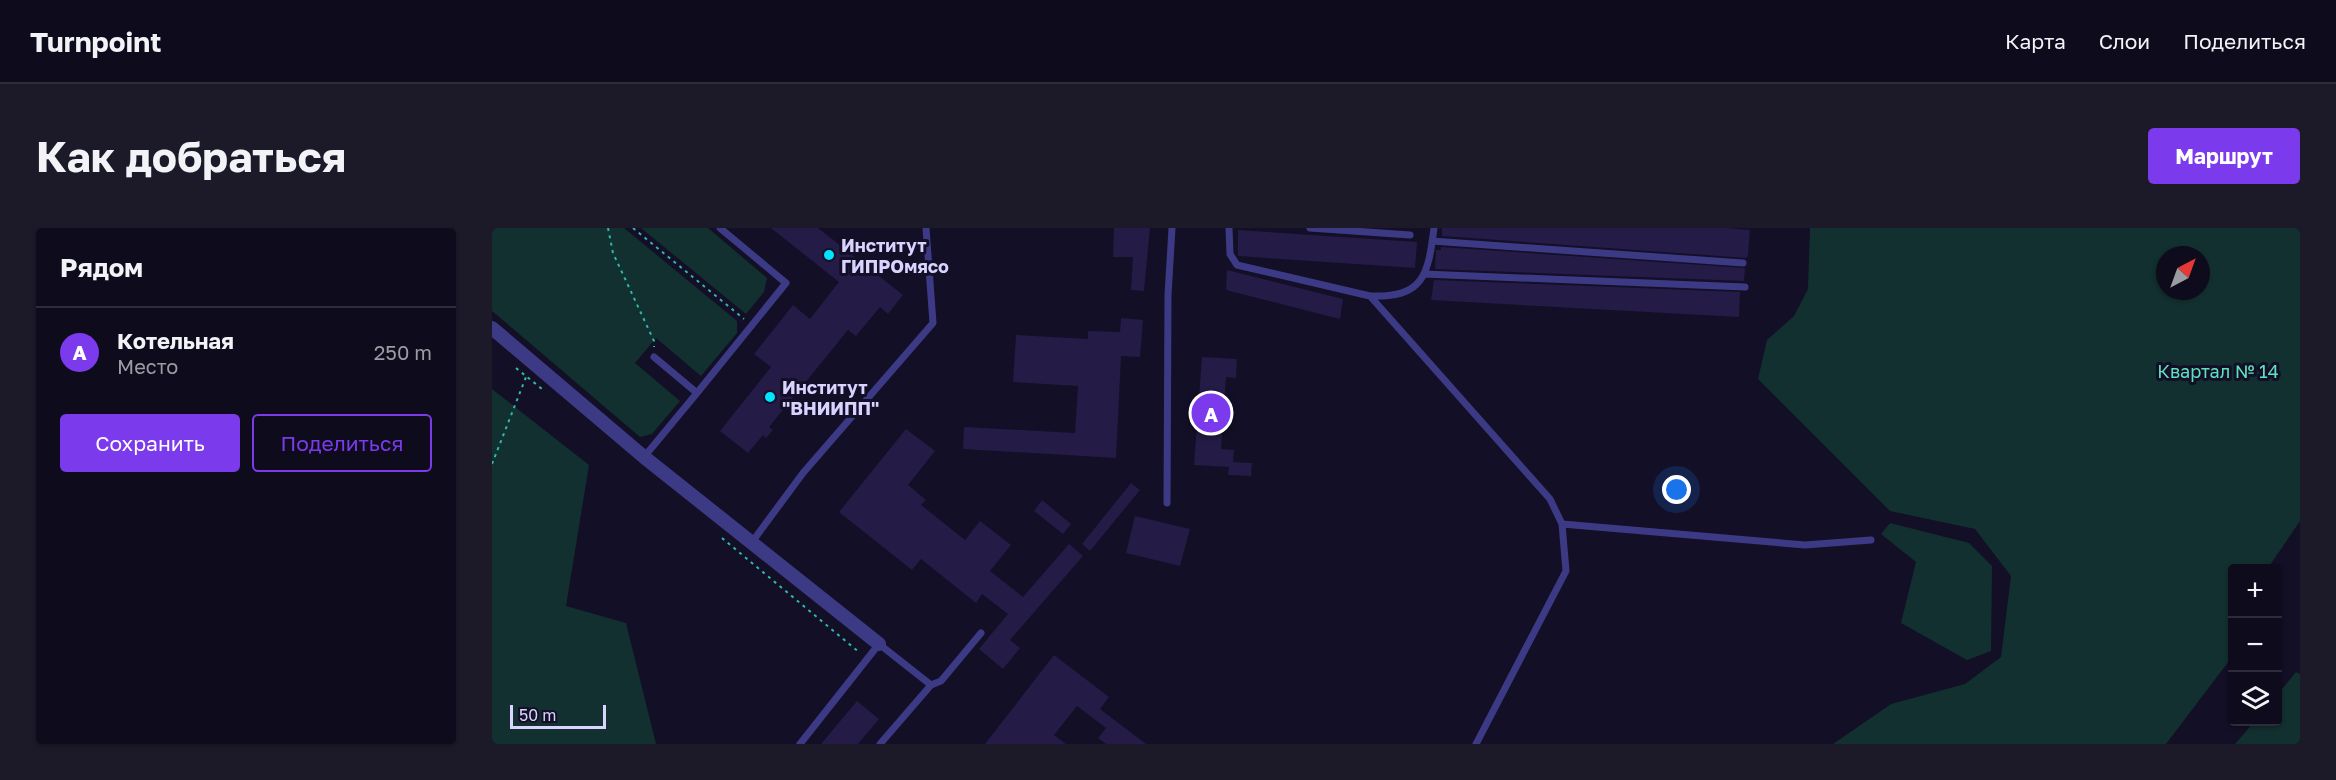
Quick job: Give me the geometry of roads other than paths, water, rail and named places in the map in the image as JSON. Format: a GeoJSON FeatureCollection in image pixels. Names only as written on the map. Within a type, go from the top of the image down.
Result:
{"type":"FeatureCollection","features":[{"type":"Feature","properties":{"kind":"street"},"geometry":{"type":"LineString","coordinates":[[492,328],[644,457],[879,644]]}},
{"type":"Feature","properties":{"kind":"lane"},"geometry":{"type":"LineString","coordinates":[[644,457],[786,283],[720,228]]}},
{"type":"Feature","properties":{"kind":"lane"},"geometry":{"type":"LineString","coordinates":[[752,542],[803,473],[933,323],[926,228]]}},
{"type":"Feature","properties":{"kind":"lane"},"geometry":{"type":"LineString","coordinates":[[1167,503],[1168,295],[1172,228]]}},
{"type":"Feature","properties":{"kind":"lane"},"geometry":{"type":"LineString","coordinates":[[1229,228],[1230,254],[1237,264],[1370,296],[1391,297],[1409,292],[1417,286],[1424,274],[1434,228]]}},
{"type":"Feature","properties":{"kind":"lane"},"geometry":{"type":"LineString","coordinates":[[1310,228],[1410,235]]}},
{"type":"Feature","properties":{"kind":"lane"},"geometry":{"type":"LineString","coordinates":[[1432,242],[1743,263]]}},
{"type":"Feature","properties":{"kind":"lane"},"geometry":{"type":"LineString","coordinates":[[1424,274],[1745,286]]}},
{"type":"Feature","properties":{"kind":"lane"},"geometry":{"type":"LineString","coordinates":[[1370,296],[1550,499],[1562,524],[1566,571],[1476,744]]}},
{"type":"Feature","properties":{"kind":"lane"},"geometry":{"type":"LineString","coordinates":[[654,357],[697,393]]}},
{"type":"Feature","properties":{"kind":"lane"},"geometry":{"type":"LineString","coordinates":[[1562,524],[1804,545],[1871,540]]}},
{"type":"Feature","properties":{"kind":"lane"},"geometry":{"type":"LineString","coordinates":[[880,744],[931,685],[941,681],[981,633]]}},
{"type":"Feature","properties":{"kind":"lane"},"geometry":{"type":"LineString","coordinates":[[800,744],[879,644],[931,685]]}},
{"type":"Feature","properties":{"kind":"place","name":"Институт ГИПРОмясо"},"geometry":{"type":"Point","coordinates":[829,255]}},
{"type":"Feature","properties":{"kind":"place","name":"Институт \"ВНИИПП\""},"geometry":{"type":"Point","coordinates":[770,397]}},
{"type":"Feature","properties":{"kind":"place","name":"Котельная"},"geometry":{"type":"Point","coordinates":[1211,413]}},
{"type":"Feature","properties":{"kind":"park label","name":"Квартал № 14"},"geometry":{"type":"Point","coordinates":[2218,371]}}]}
